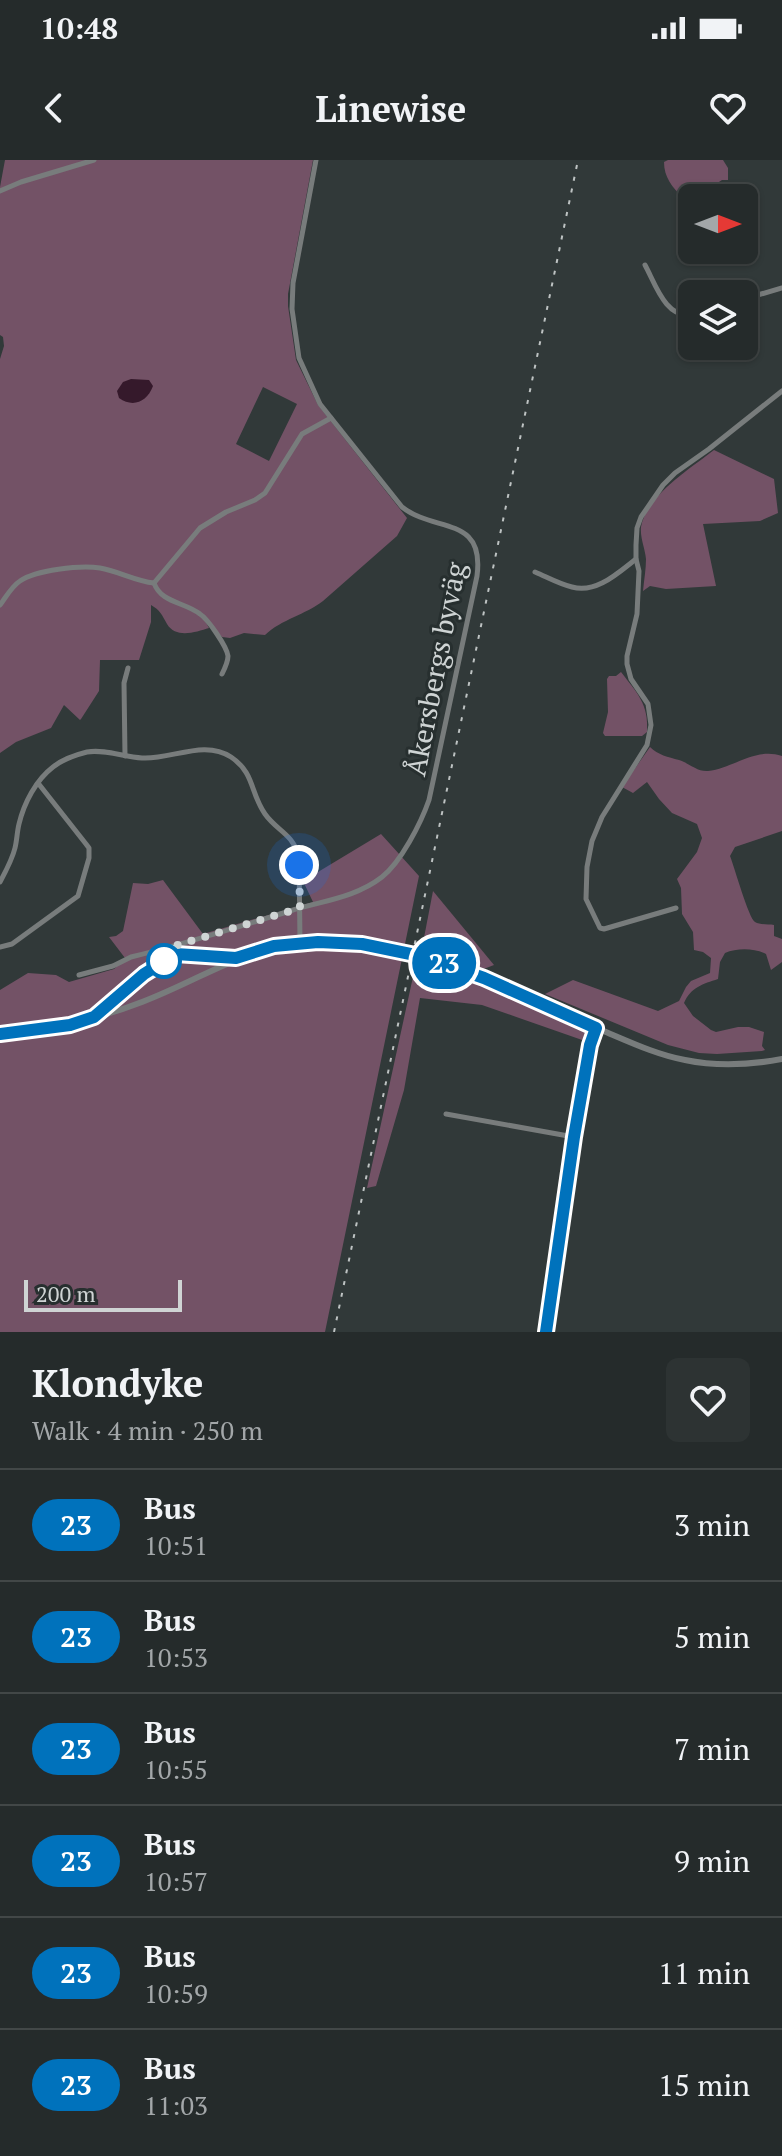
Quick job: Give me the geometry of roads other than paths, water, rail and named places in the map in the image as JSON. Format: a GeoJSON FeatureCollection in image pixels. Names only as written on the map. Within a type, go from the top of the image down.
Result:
{"type":"FeatureCollection","features":[{"type":"Feature","properties":{"kind":"street"},"geometry":{"type":"LineString","coordinates":[[0,191],[94,160]]}},
{"type":"Feature","properties":{"kind":"street","name":"Åkersbergs byväg"},"geometry":{"type":"LineString","coordinates":[[79,975],[364,888],[382,877],[397,861],[429,800],[479,564],[477,549],[464,532],[415,516],[402,507],[320,404],[300,362],[292,309],[293,283],[316,160]]}},
{"type":"Feature","properties":{"kind":"street"},"geometry":{"type":"LineString","coordinates":[[645,265],[669,309],[678,313]]}},
{"type":"Feature","properties":{"kind":"street"},"geometry":{"type":"LineString","coordinates":[[758,295],[782,288]]}},
{"type":"Feature","properties":{"kind":"street"},"geometry":{"type":"LineString","coordinates":[[676,908],[604,929],[600,928],[586,899],[587,867],[596,829],[650,735],[648,704],[631,679],[627,664],[637,614],[637,528],[647,506],[675,473],[782,391]]}},
{"type":"Feature","properties":{"kind":"street"},"geometry":{"type":"LineString","coordinates":[[154,583],[200,528],[265,493],[302,434],[331,418]]}},
{"type":"Feature","properties":{"kind":"street"},"geometry":{"type":"LineString","coordinates":[[535,572],[573,588],[588,589],[617,574],[636,559]]}},
{"type":"Feature","properties":{"kind":"street"},"geometry":{"type":"LineString","coordinates":[[0,605],[17,582],[47,571],[100,568],[154,583]]}},
{"type":"Feature","properties":{"kind":"street"},"geometry":{"type":"LineString","coordinates":[[154,583],[163,597],[193,609],[205,618],[227,651],[228,660],[222,674]]}},
{"type":"Feature","properties":{"kind":"street"},"geometry":{"type":"LineString","coordinates":[[125,756],[124,683],[128,668]]}},
{"type":"Feature","properties":{"kind":"street"},"geometry":{"type":"LineString","coordinates":[[0,882],[13,855],[24,809],[38,783],[54,766],[69,757],[97,752],[157,758],[208,749],[225,753],[240,763],[250,776],[262,811],[296,846],[299,856],[300,942]]}},
{"type":"Feature","properties":{"kind":"street"},"geometry":{"type":"LineString","coordinates":[[0,947],[12,944],[74,901],[81,890],[89,858],[89,848],[38,783]]}},
{"type":"Feature","properties":{"kind":"street"},"geometry":{"type":"LineString","coordinates":[[0,1034],[70,1025],[118,1011],[236,958],[274,946],[300,942],[362,944],[425,957],[484,978],[654,1052],[686,1061],[742,1065],[782,1059]]}},
{"type":"Feature","properties":{"kind":"street"},"geometry":{"type":"LineString","coordinates":[[546,1332],[574,1137],[590,1045],[596,1028]]}},
{"type":"Feature","properties":{"kind":"street"},"geometry":{"type":"LineString","coordinates":[[446,1114],[574,1137]]}},
{"type":"Feature","properties":{"kind":"railway"},"geometry":{"type":"LineString","coordinates":[[334,1332],[578,160]]}}]}
